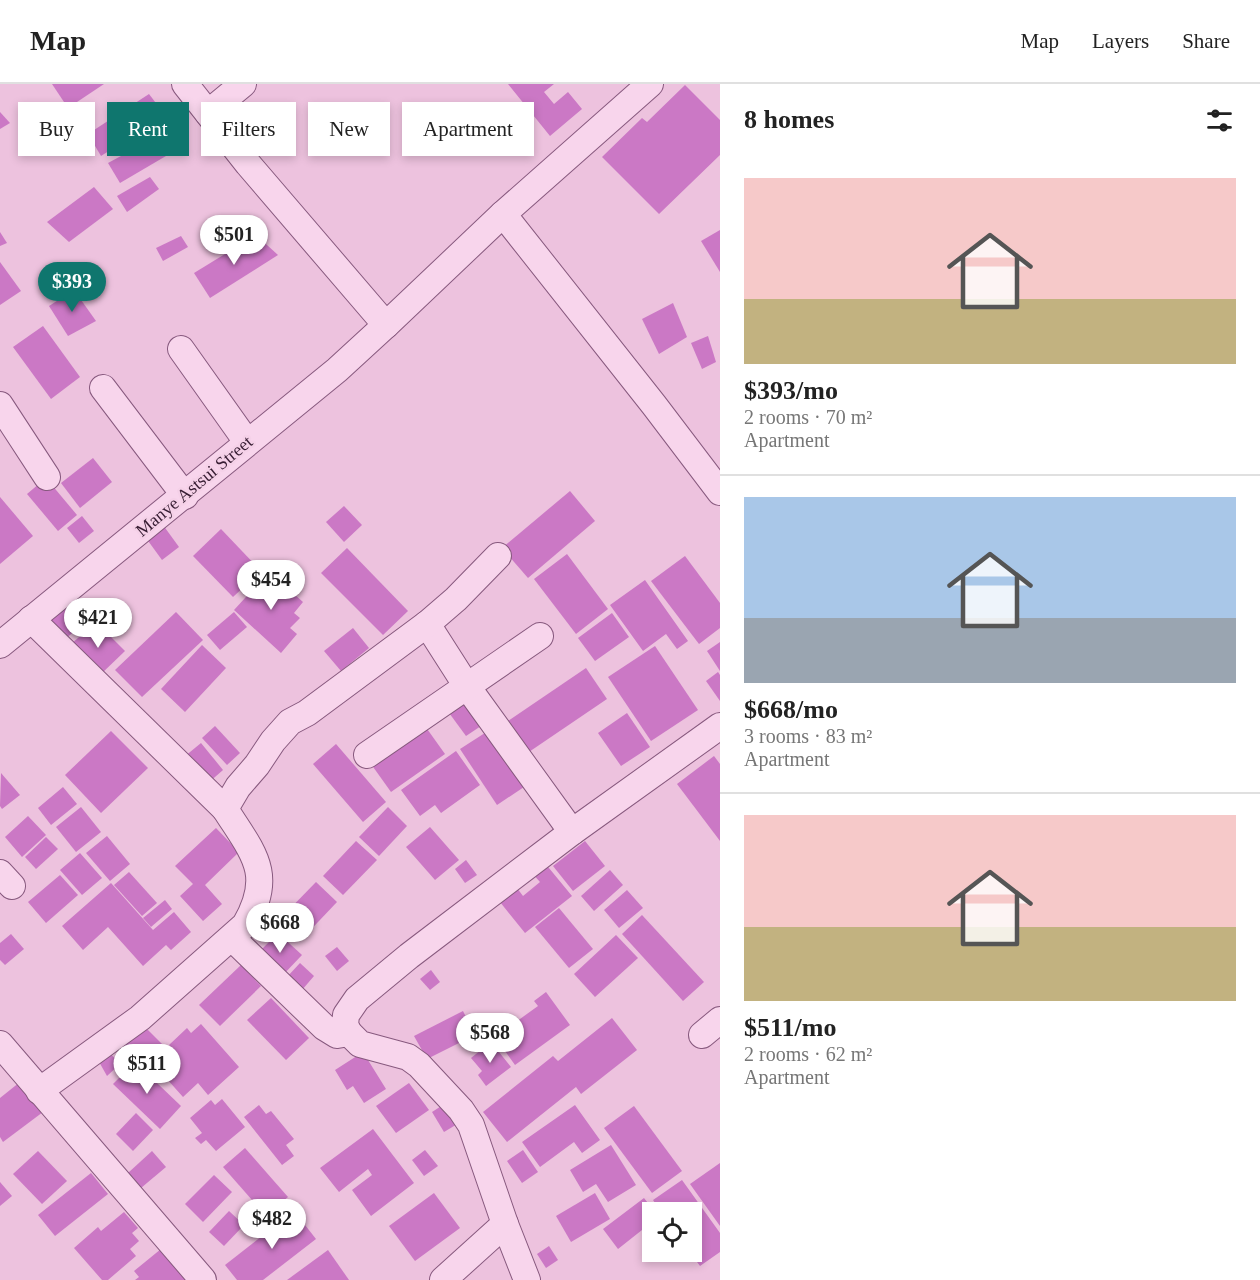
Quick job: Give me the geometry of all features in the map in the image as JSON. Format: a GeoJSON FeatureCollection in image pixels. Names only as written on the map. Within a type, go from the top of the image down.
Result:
{"type":"FeatureCollection","features":[{"type":"Feature","properties":{"kind":"street"},"geometry":{"type":"LineString","coordinates":[[185,84],[201,104]]}},
{"type":"Feature","properties":{"kind":"street"},"geometry":{"type":"LineString","coordinates":[[221,102],[243,84]]}},
{"type":"Feature","properties":{"kind":"street","name":"Manye Astsui Street"},"geometry":{"type":"LineString","coordinates":[[0,645],[337,370],[503,214],[650,84]]}},
{"type":"Feature","properties":{"kind":"street"},"geometry":{"type":"LineString","coordinates":[[242,156],[386,325]]}},
{"type":"Feature","properties":{"kind":"street"},"geometry":{"type":"LineString","coordinates":[[503,214],[720,492]]}},
{"type":"Feature","properties":{"kind":"street"},"geometry":{"type":"LineString","coordinates":[[182,349],[247,442]]}},
{"type":"Feature","properties":{"kind":"street"},"geometry":{"type":"LineString","coordinates":[[103,388],[185,496]]}},
{"type":"Feature","properties":{"kind":"street"},"geometry":{"type":"LineString","coordinates":[[0,405],[47,477]]}},
{"type":"Feature","properties":{"kind":"street"},"geometry":{"type":"LineString","coordinates":[[225,809],[238,787],[290,722],[307,713],[427,624],[456,599],[498,556]]}},
{"type":"Feature","properties":{"kind":"street"},"geometry":{"type":"LineString","coordinates":[[31,619],[225,809],[255,858],[261,880],[255,908],[245,925],[232,938],[141,1018],[39,1091]]}},
{"type":"Feature","properties":{"kind":"street"},"geometry":{"type":"LineString","coordinates":[[427,624],[466,685],[572,832]]}},
{"type":"Feature","properties":{"kind":"street"},"geometry":{"type":"LineString","coordinates":[[367,755],[540,636]]}},
{"type":"Feature","properties":{"kind":"street"},"geometry":{"type":"LineString","coordinates":[[527,1280],[471,1125],[461,1110],[408,1057],[360,1044],[349,1033],[345,1025],[346,1015],[357,999],[409,956],[572,832],[720,726]]}},
{"type":"Feature","properties":{"kind":"street"},"geometry":{"type":"LineString","coordinates":[[232,938],[324,1027],[338,1035],[349,1033]]}},
{"type":"Feature","properties":{"kind":"street"},"geometry":{"type":"LineString","coordinates":[[0,1044],[202,1280]]}},
{"type":"Feature","properties":{"kind":"street"},"geometry":{"type":"LineString","coordinates":[[443,1280],[505,1224]]}},
{"type":"Feature","properties":{"kind":"building"},"geometry":{"type":"Polygon","coordinates":[[[52,84],[104,84],[77,102],[64,102],[52,84]]]}},
{"type":"Feature","properties":{"kind":"building"},"geometry":{"type":"Polygon","coordinates":[[[508,84],[554,84],[544,92],[554,104],[568,92],[582,109],[550,136],[534,116],[534,102],[523,102],[508,84]]]}},
{"type":"Feature","properties":{"kind":"building"},"geometry":{"type":"Polygon","coordinates":[[[685,85],[720,120],[720,155],[659,214],[602,157],[642,118],[647,122],[685,85]]]}},
{"type":"Feature","properties":{"kind":"building"},"geometry":{"type":"Polygon","coordinates":[[[149,94],[155,102],[137,102],[149,94]]]}},
{"type":"Feature","properties":{"kind":"building"},"geometry":{"type":"Polygon","coordinates":[[[0,112],[10,123],[0,129],[0,112]]]}},
{"type":"Feature","properties":{"kind":"building"},"geometry":{"type":"Polygon","coordinates":[[[107,122],[107,152],[101,156],[95,146],[95,129],[107,122]]]}},
{"type":"Feature","properties":{"kind":"building"},"geometry":{"type":"Polygon","coordinates":[[[121,156],[166,156],[120,183],[108,163],[121,156]]]}},
{"type":"Feature","properties":{"kind":"building"},"geometry":{"type":"Polygon","coordinates":[[[150,177],[159,189],[127,212],[117,196],[150,177]]]}},
{"type":"Feature","properties":{"kind":"building"},"geometry":{"type":"Polygon","coordinates":[[[94,187],[113,209],[69,242],[47,222],[94,187]]]}},
{"type":"Feature","properties":{"kind":"building"},"geometry":{"type":"Polygon","coordinates":[[[720,230],[720,272],[701,241],[720,230]]]}},
{"type":"Feature","properties":{"kind":"building"},"geometry":{"type":"Polygon","coordinates":[[[0,232],[7,243],[0,246],[0,232]]]}},
{"type":"Feature","properties":{"kind":"building"},"geometry":{"type":"Polygon","coordinates":[[[256,235],[278,255],[210,298],[194,273],[256,235]]]}},
{"type":"Feature","properties":{"kind":"building"},"geometry":{"type":"Polygon","coordinates":[[[181,236],[188,247],[163,261],[156,248],[181,236]]]}},
{"type":"Feature","properties":{"kind":"building"},"geometry":{"type":"Polygon","coordinates":[[[0,262],[21,291],[0,305],[0,262]]]}},
{"type":"Feature","properties":{"kind":"building"},"geometry":{"type":"Polygon","coordinates":[[[74,290],[96,321],[68,336],[49,306],[74,290]]]}},
{"type":"Feature","properties":{"kind":"building"},"geometry":{"type":"Polygon","coordinates":[[[673,303],[687,337],[659,354],[642,319],[673,303]]]}},
{"type":"Feature","properties":{"kind":"building"},"geometry":{"type":"Polygon","coordinates":[[[43,326],[80,377],[51,399],[13,347],[43,326]]]}},
{"type":"Feature","properties":{"kind":"building"},"geometry":{"type":"Polygon","coordinates":[[[708,336],[716,362],[702,369],[691,343],[708,336]]]}},
{"type":"Feature","properties":{"kind":"building"},"geometry":{"type":"Polygon","coordinates":[[[93,458],[112,482],[80,508],[61,483],[93,458]]]}},
{"type":"Feature","properties":{"kind":"building"},"geometry":{"type":"Polygon","coordinates":[[[46,478],[77,515],[58,531],[27,494],[46,478]]]}},
{"type":"Feature","properties":{"kind":"building"},"geometry":{"type":"Polygon","coordinates":[[[570,491],[595,521],[528,578],[502,548],[570,491]]]}},
{"type":"Feature","properties":{"kind":"building"},"geometry":{"type":"Polygon","coordinates":[[[0,497],[33,536],[0,564],[0,497]]]}},
{"type":"Feature","properties":{"kind":"building"},"geometry":{"type":"Polygon","coordinates":[[[344,506],[362,525],[344,542],[326,522],[344,506]]]}},
{"type":"Feature","properties":{"kind":"building"},"geometry":{"type":"Polygon","coordinates":[[[82,516],[94,531],[79,543],[67,528],[82,516]]]}},
{"type":"Feature","properties":{"kind":"building"},"geometry":{"type":"Polygon","coordinates":[[[163,525],[179,547],[162,560],[146,538],[163,525]]]}},
{"type":"Feature","properties":{"kind":"building"},"geometry":{"type":"Polygon","coordinates":[[[221,529],[261,571],[233,597],[193,556],[221,529]]]}},
{"type":"Feature","properties":{"kind":"building"},"geometry":{"type":"Polygon","coordinates":[[[347,548],[408,611],[383,635],[321,573],[347,548]]]}},
{"type":"Feature","properties":{"kind":"building"},"geometry":{"type":"Polygon","coordinates":[[[567,554],[608,609],[576,634],[534,579],[567,554]]]}},
{"type":"Feature","properties":{"kind":"building"},"geometry":{"type":"Polygon","coordinates":[[[685,556],[720,603],[720,628],[699,644],[651,581],[685,556]]]}},
{"type":"Feature","properties":{"kind":"building"},"geometry":{"type":"Polygon","coordinates":[[[269,572],[303,602],[294,613],[300,618],[290,628],[297,634],[281,653],[234,610],[269,572]]]}},
{"type":"Feature","properties":{"kind":"building"},"geometry":{"type":"Polygon","coordinates":[[[645,580],[688,641],[677,649],[666,634],[643,651],[610,605],[645,580]]]}},
{"type":"Feature","properties":{"kind":"building"},"geometry":{"type":"Polygon","coordinates":[[[72,591],[93,615],[63,641],[42,618],[72,591]]]}},
{"type":"Feature","properties":{"kind":"building"},"geometry":{"type":"Polygon","coordinates":[[[176,612],[203,640],[142,697],[115,670],[176,612]]]}},
{"type":"Feature","properties":{"kind":"building"},"geometry":{"type":"Polygon","coordinates":[[[234,612],[247,627],[220,650],[207,635],[234,612]]]}},
{"type":"Feature","properties":{"kind":"building"},"geometry":{"type":"Polygon","coordinates":[[[612,613],[629,637],[595,661],[578,638],[612,613]]]}},
{"type":"Feature","properties":{"kind":"building"},"geometry":{"type":"Polygon","coordinates":[[[96,622],[125,651],[99,676],[70,645],[96,622]]]}},
{"type":"Feature","properties":{"kind":"building"},"geometry":{"type":"Polygon","coordinates":[[[353,628],[369,648],[341,671],[324,651],[353,628]]]}},
{"type":"Feature","properties":{"kind":"building"},"geometry":{"type":"Polygon","coordinates":[[[720,642],[720,671],[707,651],[720,642]]]}},
{"type":"Feature","properties":{"kind":"building"},"geometry":{"type":"Polygon","coordinates":[[[202,645],[226,668],[185,712],[161,689],[202,645]]]}},
{"type":"Feature","properties":{"kind":"building"},"geometry":{"type":"Polygon","coordinates":[[[655,646],[698,710],[651,741],[608,677],[655,646]]]}},
{"type":"Feature","properties":{"kind":"building"},"geometry":{"type":"Polygon","coordinates":[[[586,668],[607,699],[523,756],[502,725],[586,668]]]}},
{"type":"Feature","properties":{"kind":"building"},"geometry":{"type":"Polygon","coordinates":[[[718,672],[720,675],[720,701],[706,681],[718,672]]]}},
{"type":"Feature","properties":{"kind":"building"},"geometry":{"type":"Polygon","coordinates":[[[458,695],[481,726],[466,736],[444,706],[458,695]]]}},
{"type":"Feature","properties":{"kind":"building"},"geometry":{"type":"Polygon","coordinates":[[[627,713],[650,747],[621,766],[598,733],[627,713]]]}},
{"type":"Feature","properties":{"kind":"building"},"geometry":{"type":"Polygon","coordinates":[[[215,726],[240,753],[227,765],[202,738],[215,726]]]}},
{"type":"Feature","properties":{"kind":"building"},"geometry":{"type":"Polygon","coordinates":[[[425,726],[445,754],[391,792],[371,764],[425,726]]]}},
{"type":"Feature","properties":{"kind":"building"},"geometry":{"type":"Polygon","coordinates":[[[111,731],[148,768],[101,813],[65,775],[111,731]]]}},
{"type":"Feature","properties":{"kind":"building"},"geometry":{"type":"Polygon","coordinates":[[[488,731],[524,787],[497,805],[460,749],[488,731]]]}},
{"type":"Feature","properties":{"kind":"building"},"geometry":{"type":"Polygon","coordinates":[[[201,743],[223,770],[207,784],[184,757],[201,743]]]}},
{"type":"Feature","properties":{"kind":"building"},"geometry":{"type":"Polygon","coordinates":[[[336,744],[386,802],[363,822],[313,764],[336,744]]]}},
{"type":"Feature","properties":{"kind":"building"},"geometry":{"type":"Polygon","coordinates":[[[456,751],[480,785],[441,813],[435,805],[420,816],[401,790],[456,751]]]}},
{"type":"Feature","properties":{"kind":"building"},"geometry":{"type":"Polygon","coordinates":[[[714,756],[720,764],[720,841],[677,784],[714,756]]]}},
{"type":"Feature","properties":{"kind":"building"},"geometry":{"type":"Polygon","coordinates":[[[1,773],[20,795],[2,809],[0,806],[1,773]]]}},
{"type":"Feature","properties":{"kind":"building"},"geometry":{"type":"Polygon","coordinates":[[[63,787],[77,804],[51,825],[38,808],[63,787]]]}},
{"type":"Feature","properties":{"kind":"building"},"geometry":{"type":"Polygon","coordinates":[[[81,807],[101,832],[76,852],[56,827],[81,807]]]}},
{"type":"Feature","properties":{"kind":"building"},"geometry":{"type":"Polygon","coordinates":[[[388,807],[407,826],[379,856],[359,837],[388,807]]]}},
{"type":"Feature","properties":{"kind":"building"},"geometry":{"type":"Polygon","coordinates":[[[28,816],[46,835],[22,857],[5,837],[28,816]]]}},
{"type":"Feature","properties":{"kind":"building"},"geometry":{"type":"Polygon","coordinates":[[[430,827],[459,860],[435,880],[406,847],[430,827]]]}},
{"type":"Feature","properties":{"kind":"building"},"geometry":{"type":"Polygon","coordinates":[[[216,828],[239,852],[205,885],[222,904],[203,921],[180,896],[193,884],[175,866],[216,828]]]}},
{"type":"Feature","properties":{"kind":"building"},"geometry":{"type":"Polygon","coordinates":[[[107,836],[130,864],[110,881],[86,853],[107,836]]]}},
{"type":"Feature","properties":{"kind":"building"},"geometry":{"type":"Polygon","coordinates":[[[46,837],[58,849],[36,869],[25,857],[46,837]]]}},
{"type":"Feature","properties":{"kind":"building"},"geometry":{"type":"Polygon","coordinates":[[[356,841],[377,860],[343,895],[323,876],[356,841]]]}},
{"type":"Feature","properties":{"kind":"building"},"geometry":{"type":"Polygon","coordinates":[[[585,841],[605,866],[573,891],[553,866],[585,841]]]}},
{"type":"Feature","properties":{"kind":"building"},"geometry":{"type":"Polygon","coordinates":[[[80,853],[102,878],[82,895],[60,870],[80,853]]]}},
{"type":"Feature","properties":{"kind":"building"},"geometry":{"type":"Polygon","coordinates":[[[466,860],[477,875],[465,883],[455,869],[466,860]]]}},
{"type":"Feature","properties":{"kind":"building"},"geometry":{"type":"Polygon","coordinates":[[[544,862],[572,896],[525,933],[500,902],[517,888],[523,896],[540,882],[531,872],[544,862]]]}},
{"type":"Feature","properties":{"kind":"building"},"geometry":{"type":"Polygon","coordinates":[[[610,870],[623,885],[594,911],[581,896],[610,870]]]}},
{"type":"Feature","properties":{"kind":"building"},"geometry":{"type":"Polygon","coordinates":[[[129,872],[157,903],[142,916],[114,885],[129,872]]]}},
{"type":"Feature","properties":{"kind":"building"},"geometry":{"type":"Polygon","coordinates":[[[60,875],[78,895],[46,923],[28,902],[60,875]]]}},
{"type":"Feature","properties":{"kind":"building"},"geometry":{"type":"Polygon","coordinates":[[[316,882],[337,902],[300,941],[278,921],[316,882]]]}},
{"type":"Feature","properties":{"kind":"building"},"geometry":{"type":"Polygon","coordinates":[[[111,883],[153,930],[174,912],[191,932],[171,950],[166,945],[143,966],[108,927],[83,950],[62,926],[111,883]]]}},
{"type":"Feature","properties":{"kind":"building"},"geometry":{"type":"Polygon","coordinates":[[[627,890],[643,908],[619,928],[604,910],[627,890]]]}},
{"type":"Feature","properties":{"kind":"building"},"geometry":{"type":"Polygon","coordinates":[[[165,900],[172,909],[151,927],[143,918],[165,900]]]}},
{"type":"Feature","properties":{"kind":"building"},"geometry":{"type":"Polygon","coordinates":[[[559,908],[593,949],[569,968],[535,927],[559,908]]]}},
{"type":"Feature","properties":{"kind":"building"},"geometry":{"type":"Polygon","coordinates":[[[642,915],[704,982],[683,1001],[622,934],[642,915]]]}},
{"type":"Feature","properties":{"kind":"building"},"geometry":{"type":"Polygon","coordinates":[[[278,933],[302,955],[282,976],[258,953],[278,933]]]}},
{"type":"Feature","properties":{"kind":"building"},"geometry":{"type":"Polygon","coordinates":[[[11,934],[24,949],[5,965],[0,960],[0,943],[11,934]]]}},
{"type":"Feature","properties":{"kind":"building"},"geometry":{"type":"Polygon","coordinates":[[[616,935],[638,958],[595,997],[574,974],[616,935]]]}},
{"type":"Feature","properties":{"kind":"building"},"geometry":{"type":"Polygon","coordinates":[[[337,947],[349,961],[337,971],[325,956],[337,947]]]}},
{"type":"Feature","properties":{"kind":"building"},"geometry":{"type":"Polygon","coordinates":[[[300,963],[314,976],[302,990],[287,977],[300,963]]]}},
{"type":"Feature","properties":{"kind":"building"},"geometry":{"type":"Polygon","coordinates":[[[241,965],[261,986],[220,1026],[199,1005],[241,965]]]}},
{"type":"Feature","properties":{"kind":"building"},"geometry":{"type":"Polygon","coordinates":[[[431,970],[440,982],[430,990],[420,979],[431,970]]]}},
{"type":"Feature","properties":{"kind":"building"},"geometry":{"type":"Polygon","coordinates":[[[546,992],[570,1025],[515,1065],[495,1037],[538,1006],[534,1001],[546,992]]]}},
{"type":"Feature","properties":{"kind":"building"},"geometry":{"type":"Polygon","coordinates":[[[271,998],[309,1038],[286,1060],[247,1020],[271,998]]]}},
{"type":"Feature","properties":{"kind":"building"},"geometry":{"type":"Polygon","coordinates":[[[463,1011],[475,1035],[427,1059],[414,1036],[463,1011]]]}},
{"type":"Feature","properties":{"kind":"building"},"geometry":{"type":"Polygon","coordinates":[[[612,1018],[637,1050],[581,1094],[576,1087],[507,1142],[483,1112],[553,1056],[558,1061],[612,1018]]]}},
{"type":"Feature","properties":{"kind":"building"},"geometry":{"type":"Polygon","coordinates":[[[141,1023],[171,1053],[156,1068],[151,1062],[145,1068],[120,1043],[141,1023]]]}},
{"type":"Feature","properties":{"kind":"building"},"geometry":{"type":"Polygon","coordinates":[[[201,1024],[239,1067],[208,1095],[198,1083],[183,1097],[158,1069],[177,1053],[169,1045],[187,1028],[191,1033],[201,1024]]]}},
{"type":"Feature","properties":{"kind":"building"},"geometry":{"type":"Polygon","coordinates":[[[491,1042],[511,1067],[486,1086],[478,1075],[482,1071],[471,1058],[491,1042]]]}},
{"type":"Feature","properties":{"kind":"building"},"geometry":{"type":"Polygon","coordinates":[[[108,1051],[120,1064],[107,1076],[98,1060],[108,1051]]]}},
{"type":"Feature","properties":{"kind":"building"},"geometry":{"type":"Polygon","coordinates":[[[363,1052],[386,1089],[364,1103],[353,1086],[347,1090],[335,1070],[363,1052]]]}},
{"type":"Feature","properties":{"kind":"building"},"geometry":{"type":"Polygon","coordinates":[[[135,1062],[181,1106],[160,1129],[113,1084],[135,1062]]]}},
{"type":"Feature","properties":{"kind":"building"},"geometry":{"type":"Polygon","coordinates":[[[20,1082],[43,1112],[3,1142],[0,1137],[0,1098],[20,1082]]]}},
{"type":"Feature","properties":{"kind":"building"},"geometry":{"type":"Polygon","coordinates":[[[409,1083],[429,1110],[396,1133],[376,1106],[409,1083]]]}},
{"type":"Feature","properties":{"kind":"building"},"geometry":{"type":"Polygon","coordinates":[[[222,1099],[245,1127],[216,1151],[206,1140],[201,1144],[195,1138],[202,1133],[190,1118],[211,1100],[215,1105],[222,1099]]]}},
{"type":"Feature","properties":{"kind":"building"},"geometry":{"type":"Polygon","coordinates":[[[446,1103],[459,1123],[444,1132],[432,1112],[446,1103]]]}},
{"type":"Feature","properties":{"kind":"building"},"geometry":{"type":"Polygon","coordinates":[[[259,1105],[266,1114],[271,1111],[294,1139],[286,1145],[294,1156],[282,1165],[244,1117],[259,1105]]]}},
{"type":"Feature","properties":{"kind":"building"},"geometry":{"type":"Polygon","coordinates":[[[575,1105],[600,1140],[582,1153],[574,1142],[540,1167],[522,1142],[575,1105]]]}},
{"type":"Feature","properties":{"kind":"building"},"geometry":{"type":"Polygon","coordinates":[[[634,1106],[682,1171],[652,1193],[604,1128],[634,1106]]]}},
{"type":"Feature","properties":{"kind":"building"},"geometry":{"type":"Polygon","coordinates":[[[136,1113],[153,1130],[133,1151],[116,1134],[136,1113]]]}},
{"type":"Feature","properties":{"kind":"building"},"geometry":{"type":"Polygon","coordinates":[[[373,1129],[414,1183],[371,1216],[352,1190],[372,1175],[368,1169],[339,1192],[320,1168],[373,1129]]]}},
{"type":"Feature","properties":{"kind":"building"},"geometry":{"type":"Polygon","coordinates":[[[611,1145],[636,1185],[608,1202],[596,1184],[583,1192],[570,1170],[611,1145]]]}},
{"type":"Feature","properties":{"kind":"building"},"geometry":{"type":"Polygon","coordinates":[[[245,1148],[288,1197],[266,1216],[223,1167],[245,1148]]]}},
{"type":"Feature","properties":{"kind":"building"},"geometry":{"type":"Polygon","coordinates":[[[425,1150],[438,1166],[424,1176],[412,1160],[425,1150]]]}},
{"type":"Feature","properties":{"kind":"building"},"geometry":{"type":"Polygon","coordinates":[[[523,1150],[538,1172],[522,1183],[507,1161],[523,1150]]]}},
{"type":"Feature","properties":{"kind":"building"},"geometry":{"type":"Polygon","coordinates":[[[38,1151],[67,1181],[42,1204],[13,1174],[38,1151]]]}},
{"type":"Feature","properties":{"kind":"building"},"geometry":{"type":"Polygon","coordinates":[[[152,1151],[166,1167],[141,1188],[128,1173],[152,1151]]]}},
{"type":"Feature","properties":{"kind":"building"},"geometry":{"type":"Polygon","coordinates":[[[720,1163],[720,1226],[690,1184],[720,1163]]]}},
{"type":"Feature","properties":{"kind":"building"},"geometry":{"type":"Polygon","coordinates":[[[91,1173],[108,1194],[55,1236],[38,1215],[91,1173]]]}},
{"type":"Feature","properties":{"kind":"building"},"geometry":{"type":"Polygon","coordinates":[[[214,1175],[232,1192],[203,1222],[185,1204],[214,1175]]]}},
{"type":"Feature","properties":{"kind":"building"},"geometry":{"type":"Polygon","coordinates":[[[682,1180],[698,1202],[654,1202],[653,1200],[682,1180]]]}},
{"type":"Feature","properties":{"kind":"building"},"geometry":{"type":"Polygon","coordinates":[[[0,1182],[12,1196],[0,1206],[0,1182]]]}},
{"type":"Feature","properties":{"kind":"building"},"geometry":{"type":"Polygon","coordinates":[[[434,1193],[460,1228],[415,1261],[389,1226],[434,1193]]]}},
{"type":"Feature","properties":{"kind":"building"},"geometry":{"type":"Polygon","coordinates":[[[595,1193],[610,1219],[571,1242],[556,1216],[595,1193]]]}},
{"type":"Feature","properties":{"kind":"building"},"geometry":{"type":"Polygon","coordinates":[[[644,1198],[647,1202],[642,1202],[642,1230],[618,1249],[603,1229],[644,1198]]]}},
{"type":"Feature","properties":{"kind":"building"},"geometry":{"type":"Polygon","coordinates":[[[702,1208],[720,1233],[720,1252],[700,1266],[697,1262],[702,1262],[702,1208]]]}},
{"type":"Feature","properties":{"kind":"building"},"geometry":{"type":"Polygon","coordinates":[[[229,1211],[244,1225],[224,1246],[209,1232],[229,1211]]]}},
{"type":"Feature","properties":{"kind":"building"},"geometry":{"type":"Polygon","coordinates":[[[294,1211],[316,1239],[263,1280],[237,1280],[225,1265],[294,1211]]]}},
{"type":"Feature","properties":{"kind":"building"},"geometry":{"type":"Polygon","coordinates":[[[124,1212],[138,1228],[132,1233],[139,1241],[130,1249],[136,1256],[108,1280],[102,1280],[74,1248],[98,1227],[101,1231],[124,1212]]]}},
{"type":"Feature","properties":{"kind":"building"},"geometry":{"type":"Polygon","coordinates":[[[549,1246],[558,1260],[546,1268],[537,1254],[549,1246]]]}},
{"type":"Feature","properties":{"kind":"building"},"geometry":{"type":"Polygon","coordinates":[[[161,1249],[187,1280],[135,1280],[139,1277],[134,1271],[161,1249]]]}},
{"type":"Feature","properties":{"kind":"building"},"geometry":{"type":"Polygon","coordinates":[[[328,1250],[349,1280],[287,1280],[328,1250]]]}}]}
